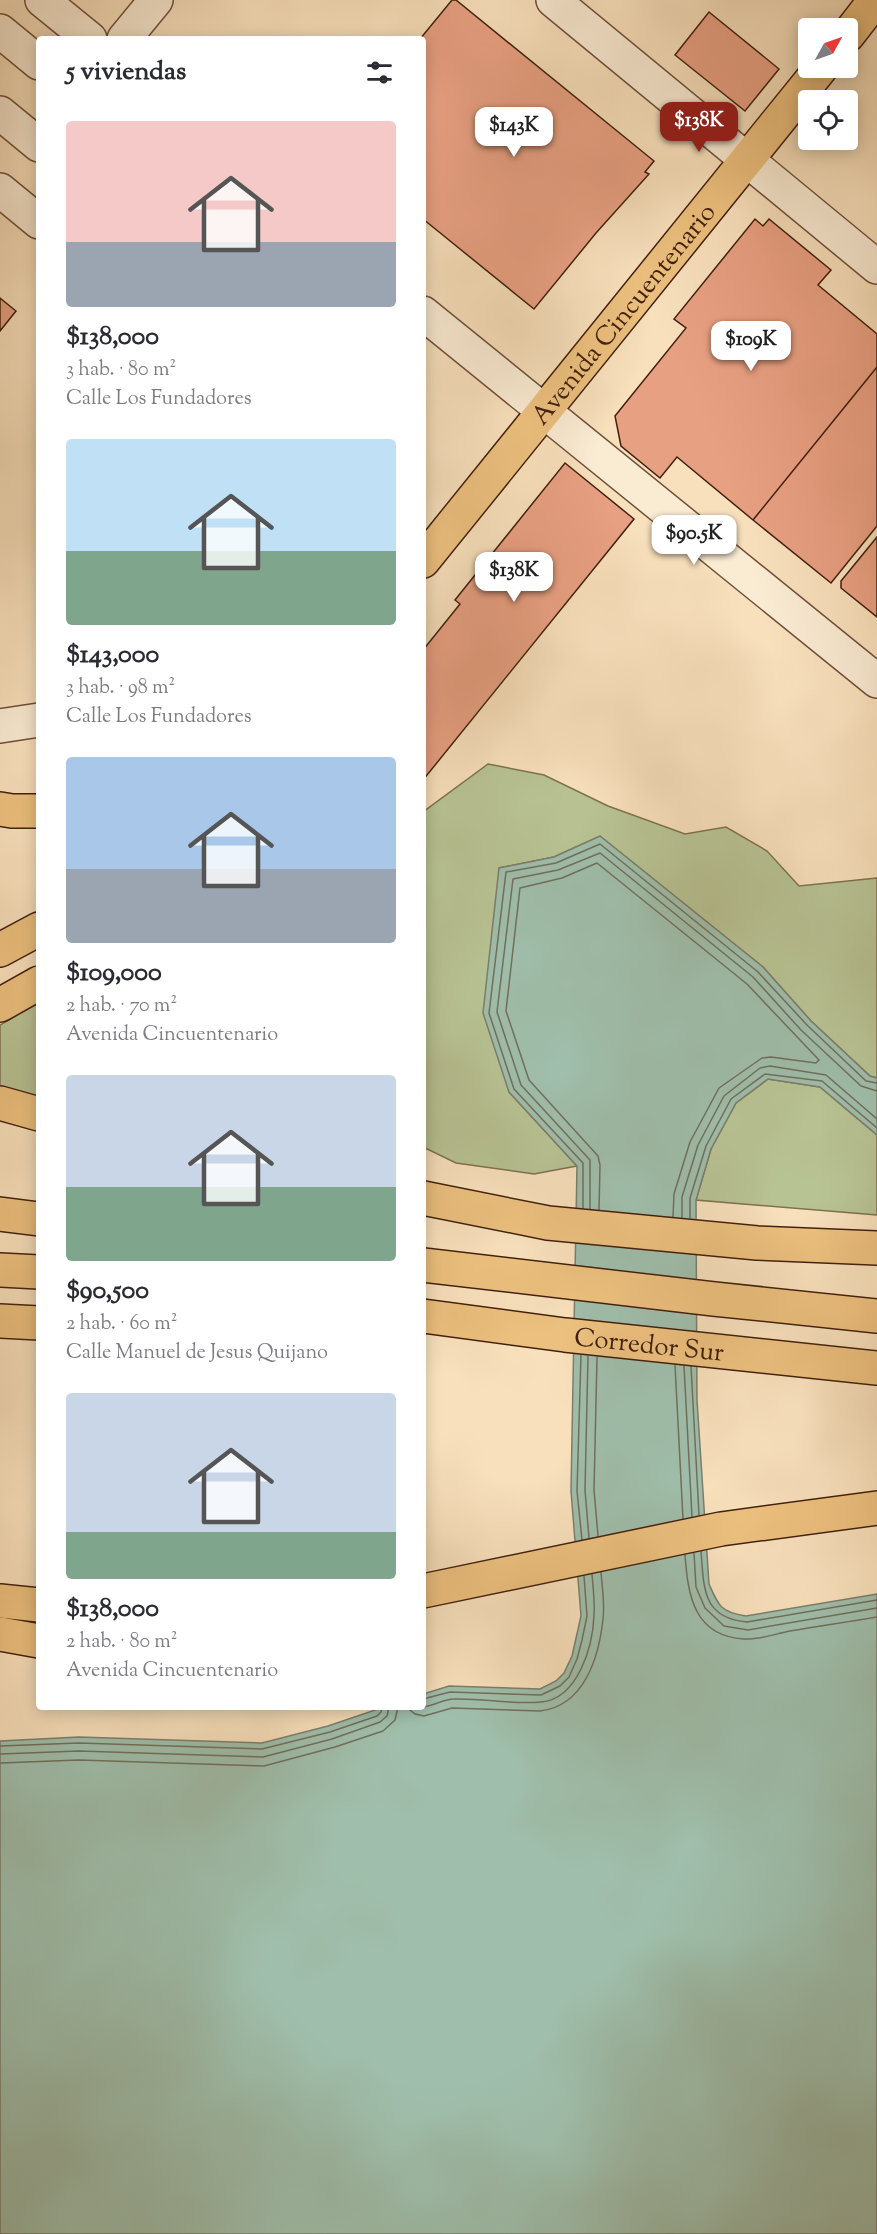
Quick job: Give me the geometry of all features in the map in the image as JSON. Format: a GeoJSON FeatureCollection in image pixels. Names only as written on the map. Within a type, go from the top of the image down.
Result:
{"type":"FeatureCollection","features":[{"type":"Feature","properties":{"kind":"main road"},"geometry":{"type":"LineString","coordinates":[[858,22],[875,0]]}},
{"type":"Feature","properties":{"kind":"main road","name":"Avenida Cincuentenario"},"geometry":{"type":"LineString","coordinates":[[426,550],[542,412],[813,78]]}},
{"type":"Feature","properties":{"kind":"main road"},"geometry":{"type":"LineString","coordinates":[[0,809],[12,812],[36,811]]}},
{"type":"Feature","properties":{"kind":"main road"},"geometry":{"type":"LineString","coordinates":[[0,950],[36,931]]}},
{"type":"Feature","properties":{"kind":"main road"},"geometry":{"type":"LineString","coordinates":[[0,1005],[36,985]]}},
{"type":"Feature","properties":{"kind":"main road"},"geometry":{"type":"LineString","coordinates":[[0,1102],[36,1113]]}},
{"type":"Feature","properties":{"kind":"main road"},"geometry":{"type":"LineString","coordinates":[[426,1199],[548,1223],[757,1243],[877,1248]]}},
{"type":"Feature","properties":{"kind":"main road"},"geometry":{"type":"LineString","coordinates":[[0,1214],[36,1219]]}},
{"type":"Feature","properties":{"kind":"main road","name":"Corredor Sur"},"geometry":{"type":"LineString","coordinates":[[426,1265],[877,1316]]}},
{"type":"Feature","properties":{"kind":"main road"},"geometry":{"type":"LineString","coordinates":[[0,1270],[36,1272]]}},
{"type":"Feature","properties":{"kind":"main road","name":"Corredor Sur"},"geometry":{"type":"LineString","coordinates":[[426,1316],[565,1335],[877,1368]]}},
{"type":"Feature","properties":{"kind":"main road"},"geometry":{"type":"LineString","coordinates":[[0,1321],[36,1323]]}},
{"type":"Feature","properties":{"kind":"main road"},"geometry":{"type":"LineString","coordinates":[[426,1590],[721,1529],[877,1508]]}},
{"type":"Feature","properties":{"kind":"main road"},"geometry":{"type":"LineString","coordinates":[[0,1601],[36,1605]]}},
{"type":"Feature","properties":{"kind":"main road"},"geometry":{"type":"LineString","coordinates":[[0,1634],[36,1640]]}},
{"type":"Feature","properties":{"kind":"street"},"geometry":{"type":"LineString","coordinates":[[42,0],[86,36]]}},
{"type":"Feature","properties":{"kind":"street"},"geometry":{"type":"LineString","coordinates":[[126,36],[156,0]]}},
{"type":"Feature","properties":{"kind":"street"},"geometry":{"type":"LineString","coordinates":[[553,0],[877,267]]}},
{"type":"Feature","properties":{"kind":"street"},"geometry":{"type":"LineString","coordinates":[[0,31],[36,61]]}},
{"type":"Feature","properties":{"kind":"street"},"geometry":{"type":"LineString","coordinates":[[0,113],[36,143]]}},
{"type":"Feature","properties":{"kind":"street"},"geometry":{"type":"LineString","coordinates":[[0,190],[36,220]]}},
{"type":"Feature","properties":{"kind":"street"},"geometry":{"type":"LineString","coordinates":[[426,315],[542,412],[877,681]]}},
{"type":"Feature","properties":{"kind":"street"},"geometry":{"type":"LineString","coordinates":[[0,726],[36,720]]}},
{"type":"Feature","properties":{"kind":"shaded area"},"geometry":{"type":"Polygon","coordinates":[[[488,764],[544,775],[608,806],[685,834],[726,827],[767,851],[799,886],[877,878],[877,1078],[870,1076],[811,1021],[763,967],[600,836],[554,857],[499,868],[509,1092],[577,1166],[534,1174],[456,1163],[426,1148],[426,810],[488,764]]]}},
{"type":"Feature","properties":{"kind":"shaded area"},"geometry":{"type":"Polygon","coordinates":[[[36,1004],[36,1097],[0,1087],[0,1025],[36,1004]]]}},
{"type":"Feature","properties":{"kind":"shaded area"},"geometry":{"type":"Polygon","coordinates":[[[768,1079],[820,1087],[877,1135],[877,1215],[696,1200],[711,1149],[736,1103],[768,1079]]]}},
{"type":"Feature","properties":{"kind":"water"},"geometry":{"type":"Polygon","coordinates":[[[600,836],[763,967],[811,1021],[870,1076],[877,1078],[877,1135],[820,1087],[768,1079],[736,1103],[711,1149],[696,1200],[697,1400],[709,1584],[712,1592],[726,1610],[746,1616],[877,1594],[877,2234],[0,2234],[0,1741],[79,1737],[262,1743],[328,1726],[375,1710],[426,1710],[426,1693],[449,1686],[540,1689],[556,1681],[564,1673],[572,1656],[581,1616],[571,1491],[577,1166],[509,1092],[483,1013],[499,868],[554,857],[600,836]]]}},
{"type":"Feature","properties":{"kind":"building"},"geometry":{"type":"Polygon","coordinates":[[[452,0],[456,0],[654,161],[645,172],[649,174],[596,233],[534,309],[426,221],[426,36],[422,36],[452,0]]]}},
{"type":"Feature","properties":{"kind":"building"},"geometry":{"type":"Polygon","coordinates":[[[709,12],[779,69],[745,111],[675,55],[709,12]]]}},
{"type":"Feature","properties":{"kind":"building"},"geometry":{"type":"Polygon","coordinates":[[[755,219],[763,226],[769,219],[831,270],[818,285],[877,334],[877,367],[753,520],[677,457],[660,478],[621,446],[615,416],[686,328],[674,319],[755,219]]]}},
{"type":"Feature","properties":{"kind":"building"},"geometry":{"type":"Polygon","coordinates":[[[0,298],[16,311],[0,331],[0,298]]]}},
{"type":"Feature","properties":{"kind":"building"},"geometry":{"type":"Polygon","coordinates":[[[877,367],[877,526],[831,583],[753,520],[877,367]]]}},
{"type":"Feature","properties":{"kind":"building"},"geometry":{"type":"Polygon","coordinates":[[[565,463],[634,519],[426,776],[426,646],[460,604],[455,600],[565,463]]]}},
{"type":"Feature","properties":{"kind":"building"},"geometry":{"type":"Polygon","coordinates":[[[877,537],[877,617],[841,588],[841,581],[877,537]]]}}]}
